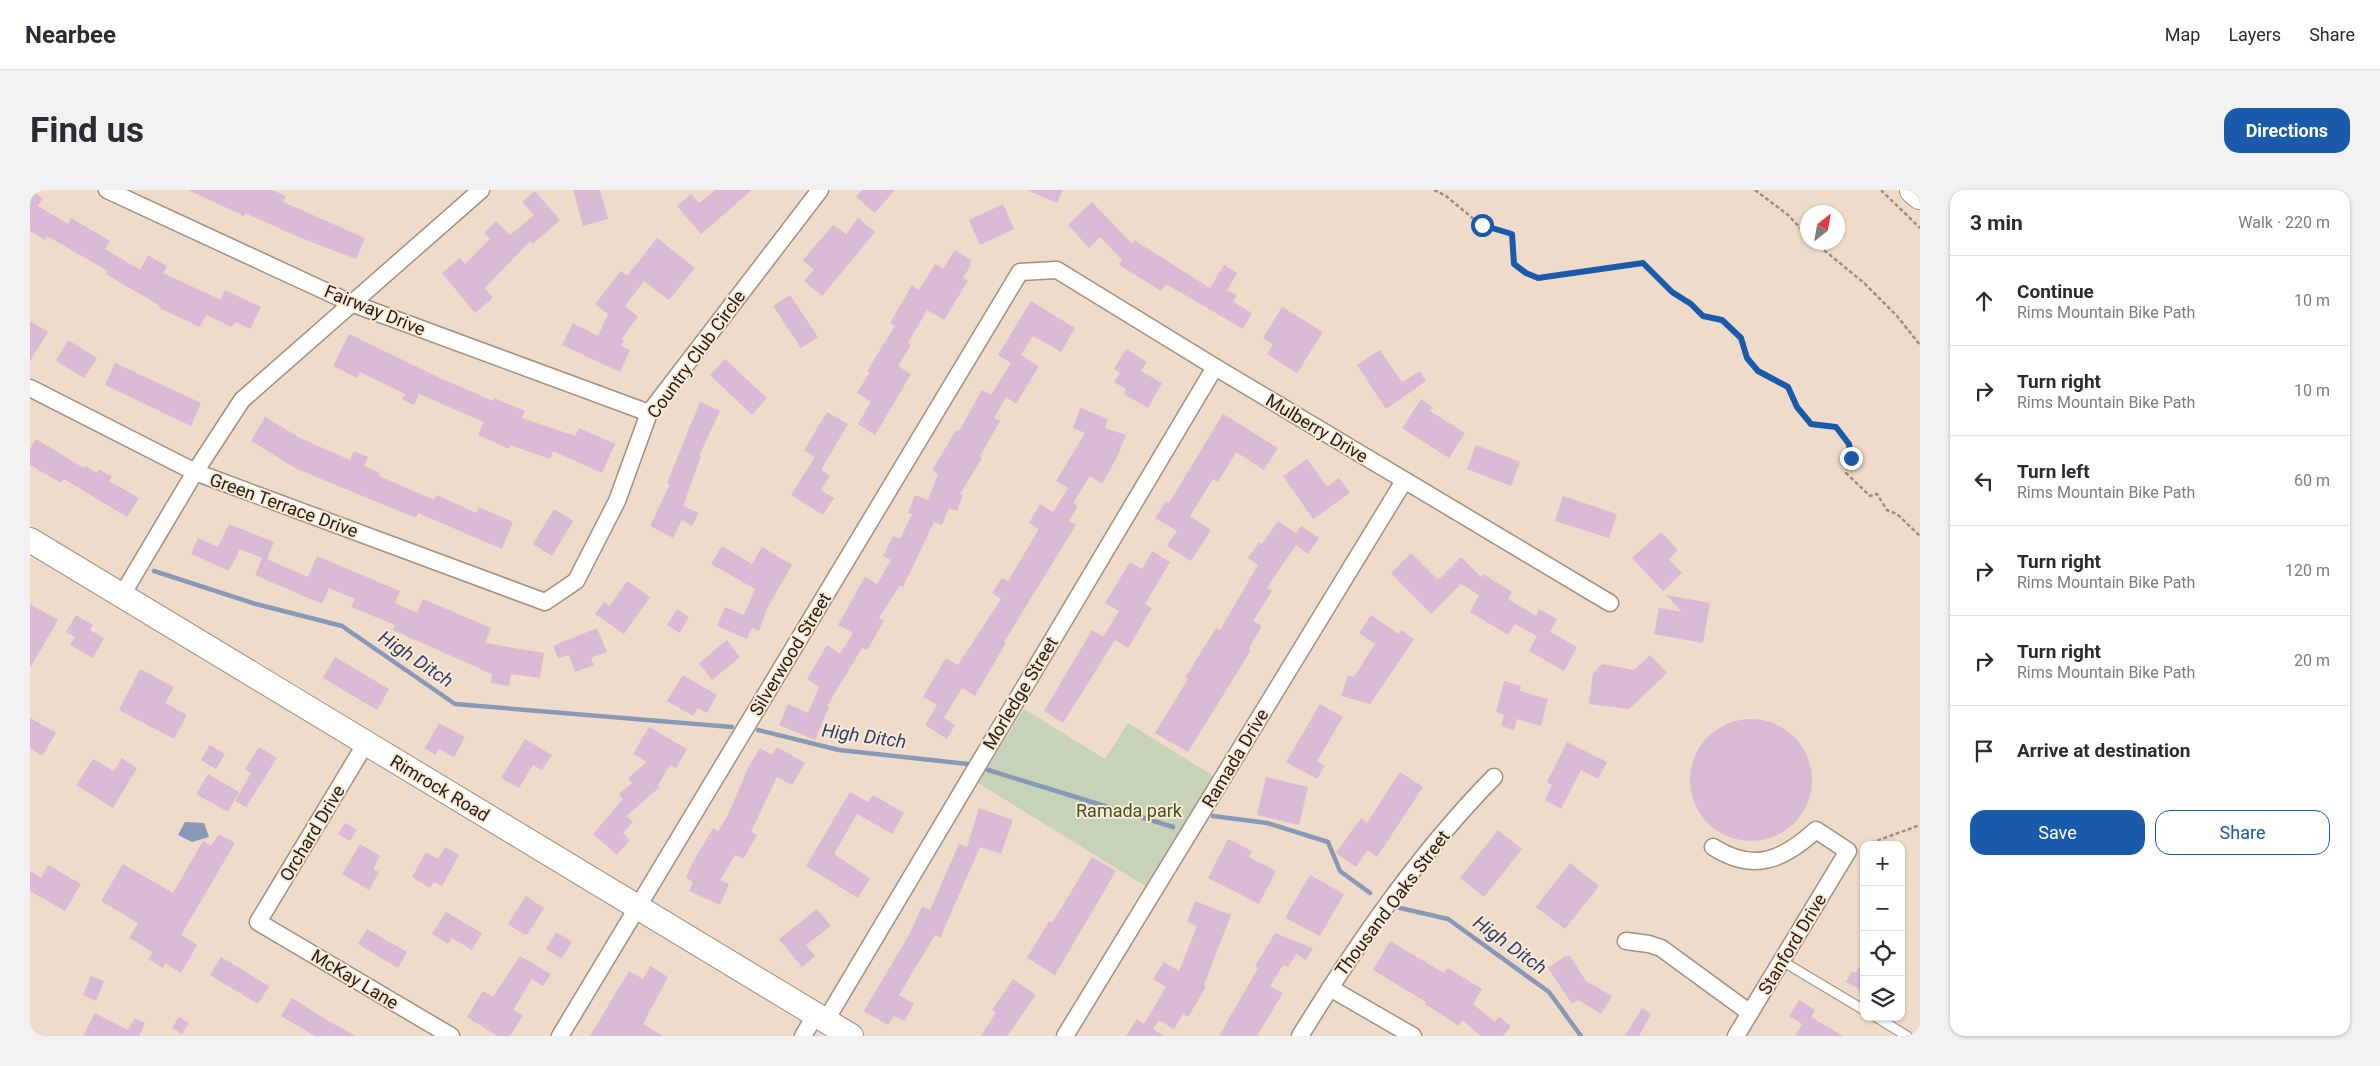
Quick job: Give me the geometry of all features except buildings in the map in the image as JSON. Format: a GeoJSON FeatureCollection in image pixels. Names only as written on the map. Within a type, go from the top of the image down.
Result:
{"type":"FeatureCollection","features":[{"type":"Feature","properties":{"kind":"highway"},"geometry":{"type":"LineString","coordinates":[[1914,190],[1920,195]]}},
{"type":"Feature","properties":{"kind":"main road","name":"Rimrock Road"},"geometry":{"type":"LineString","coordinates":[[30,540],[851,1036]]}},
{"type":"Feature","properties":{"kind":"street","name":"Fairway Drive"},"geometry":{"type":"LineString","coordinates":[[107,190],[351,303],[649,413]]}},
{"type":"Feature","properties":{"kind":"street"},"geometry":{"type":"LineString","coordinates":[[122,595],[195,472],[242,400],[481,190]]}},
{"type":"Feature","properties":{"kind":"street","name":"Country Club Circle"},"geometry":{"type":"LineString","coordinates":[[546,602],[576,581],[617,501],[649,413],[820,190]]}},
{"type":"Feature","properties":{"kind":"street","name":"Mulberry Drive"},"geometry":{"type":"LineString","coordinates":[[1020,272],[1057,270],[1404,481],[1610,603]]}},
{"type":"Feature","properties":{"kind":"street","name":"Silverwood Street"},"geometry":{"type":"LineString","coordinates":[[560,1036],[1020,272]]}},
{"type":"Feature","properties":{"kind":"street","name":"Morledge Street"},"geometry":{"type":"LineString","coordinates":[[803,1036],[821,1017],[1215,367]]}},
{"type":"Feature","properties":{"kind":"street","name":"Green Terrace Drive"},"geometry":{"type":"LineString","coordinates":[[30,388],[195,472],[546,602]]}},
{"type":"Feature","properties":{"kind":"street","name":"Ramada Drive"},"geometry":{"type":"LineString","coordinates":[[1065,1036],[1404,481]]}},
{"type":"Feature","properties":{"kind":"street","name":"Orchard Drive"},"geometry":{"type":"LineString","coordinates":[[258,922],[366,744]]}},
{"type":"Feature","properties":{"kind":"street","name":"Thousand Oaks Street"},"geometry":{"type":"LineString","coordinates":[[1300,1036],[1330,988],[1406,880],[1469,802],[1494,777]]}},
{"type":"Feature","properties":{"kind":"street","name":"Stanford Drive"},"geometry":{"type":"LineString","coordinates":[[1713,847],[1734,859],[1746,861],[1776,858],[1786,854],[1816,830],[1848,851],[1736,1036]]}},
{"type":"Feature","properties":{"kind":"street","name":"McKay Lane"},"geometry":{"type":"LineString","coordinates":[[258,922],[451,1036]]}},
{"type":"Feature","properties":{"kind":"street"},"geometry":{"type":"LineString","coordinates":[[1626,941],[1649,944],[1661,948],[1750,1013]]}},
{"type":"Feature","properties":{"kind":"street"},"geometry":{"type":"LineString","coordinates":[[1330,988],[1414,1036]]}},
{"type":"Feature","properties":{"kind":"lane"},"geometry":{"type":"LineString","coordinates":[[1782,961],[1860,1008]]}},
{"type":"Feature","properties":{"kind":"lane"},"geometry":{"type":"LineString","coordinates":[[1883,1021],[1907,1036]]}},
{"type":"Feature","properties":{"kind":"path"},"geometry":{"type":"LineString","coordinates":[[1434,190],[1446,196],[1482,225],[1512,234],[1514,264],[1526,273],[1538,278],[1643,263],[1672,292],[1691,304],[1703,316],[1722,320],[1741,338],[1747,358],[1758,371],[1788,387],[1797,407],[1811,424],[1836,427],[1849,444],[1851,458],[1846,473],[1870,496],[1877,494],[1887,510],[1897,514],[1920,536]]}},
{"type":"Feature","properties":{"kind":"path"},"geometry":{"type":"LineString","coordinates":[[1755,190],[1788,215],[1800,228]]}},
{"type":"Feature","properties":{"kind":"path"},"geometry":{"type":"LineString","coordinates":[[1881,190],[1920,228]]}},
{"type":"Feature","properties":{"kind":"path"},"geometry":{"type":"LineString","coordinates":[[1824,250],[1863,282],[1897,316],[1920,345]]}},
{"type":"Feature","properties":{"kind":"path"},"geometry":{"type":"LineString","coordinates":[[1876,841],[1920,826]]}},
{"type":"Feature","properties":{"kind":"green space","name":"Ramada park"},"geometry":{"type":"Polygon","coordinates":[[[1024,709],[1105,759],[1128,723],[1215,777],[1147,887],[978,783],[1024,709]]]}},
{"type":"Feature","properties":{"kind":"water"},"geometry":{"type":"Polygon","coordinates":[[[185,822],[204,823],[209,837],[192,842],[178,835],[185,822]]]}},
{"type":"Feature","properties":{"kind":"waterway","name":"High Ditch"},"geometry":{"type":"LineString","coordinates":[[154,571],[256,604],[342,626],[455,704],[732,727]]}},
{"type":"Feature","properties":{"kind":"waterway","name":"High Ditch"},"geometry":{"type":"LineString","coordinates":[[758,730],[839,750],[968,764]]}},
{"type":"Feature","properties":{"kind":"waterway","name":"High Ditch"},"geometry":{"type":"LineString","coordinates":[[988,770],[1173,827]]}},
{"type":"Feature","properties":{"kind":"waterway","name":"High Ditch"},"geometry":{"type":"LineString","coordinates":[[1213,816],[1267,823],[1328,842],[1340,871],[1370,893]]}},
{"type":"Feature","properties":{"kind":"waterway","name":"High Ditch"},"geometry":{"type":"LineString","coordinates":[[1400,908],[1448,919],[1549,992],[1581,1036]]}},
{"type":"Feature","properties":{"kind":"route"},"geometry":{"type":"LineString","coordinates":[[1482,225],[1512,234],[1514,264],[1526,273],[1538,278],[1620,268],[1643,263],[1672,292],[1691,304],[1703,316],[1722,320],[1741,338],[1747,358],[1758,371],[1788,387],[1797,407],[1811,424],[1836,427],[1849,444],[1851,458]]}}]}
